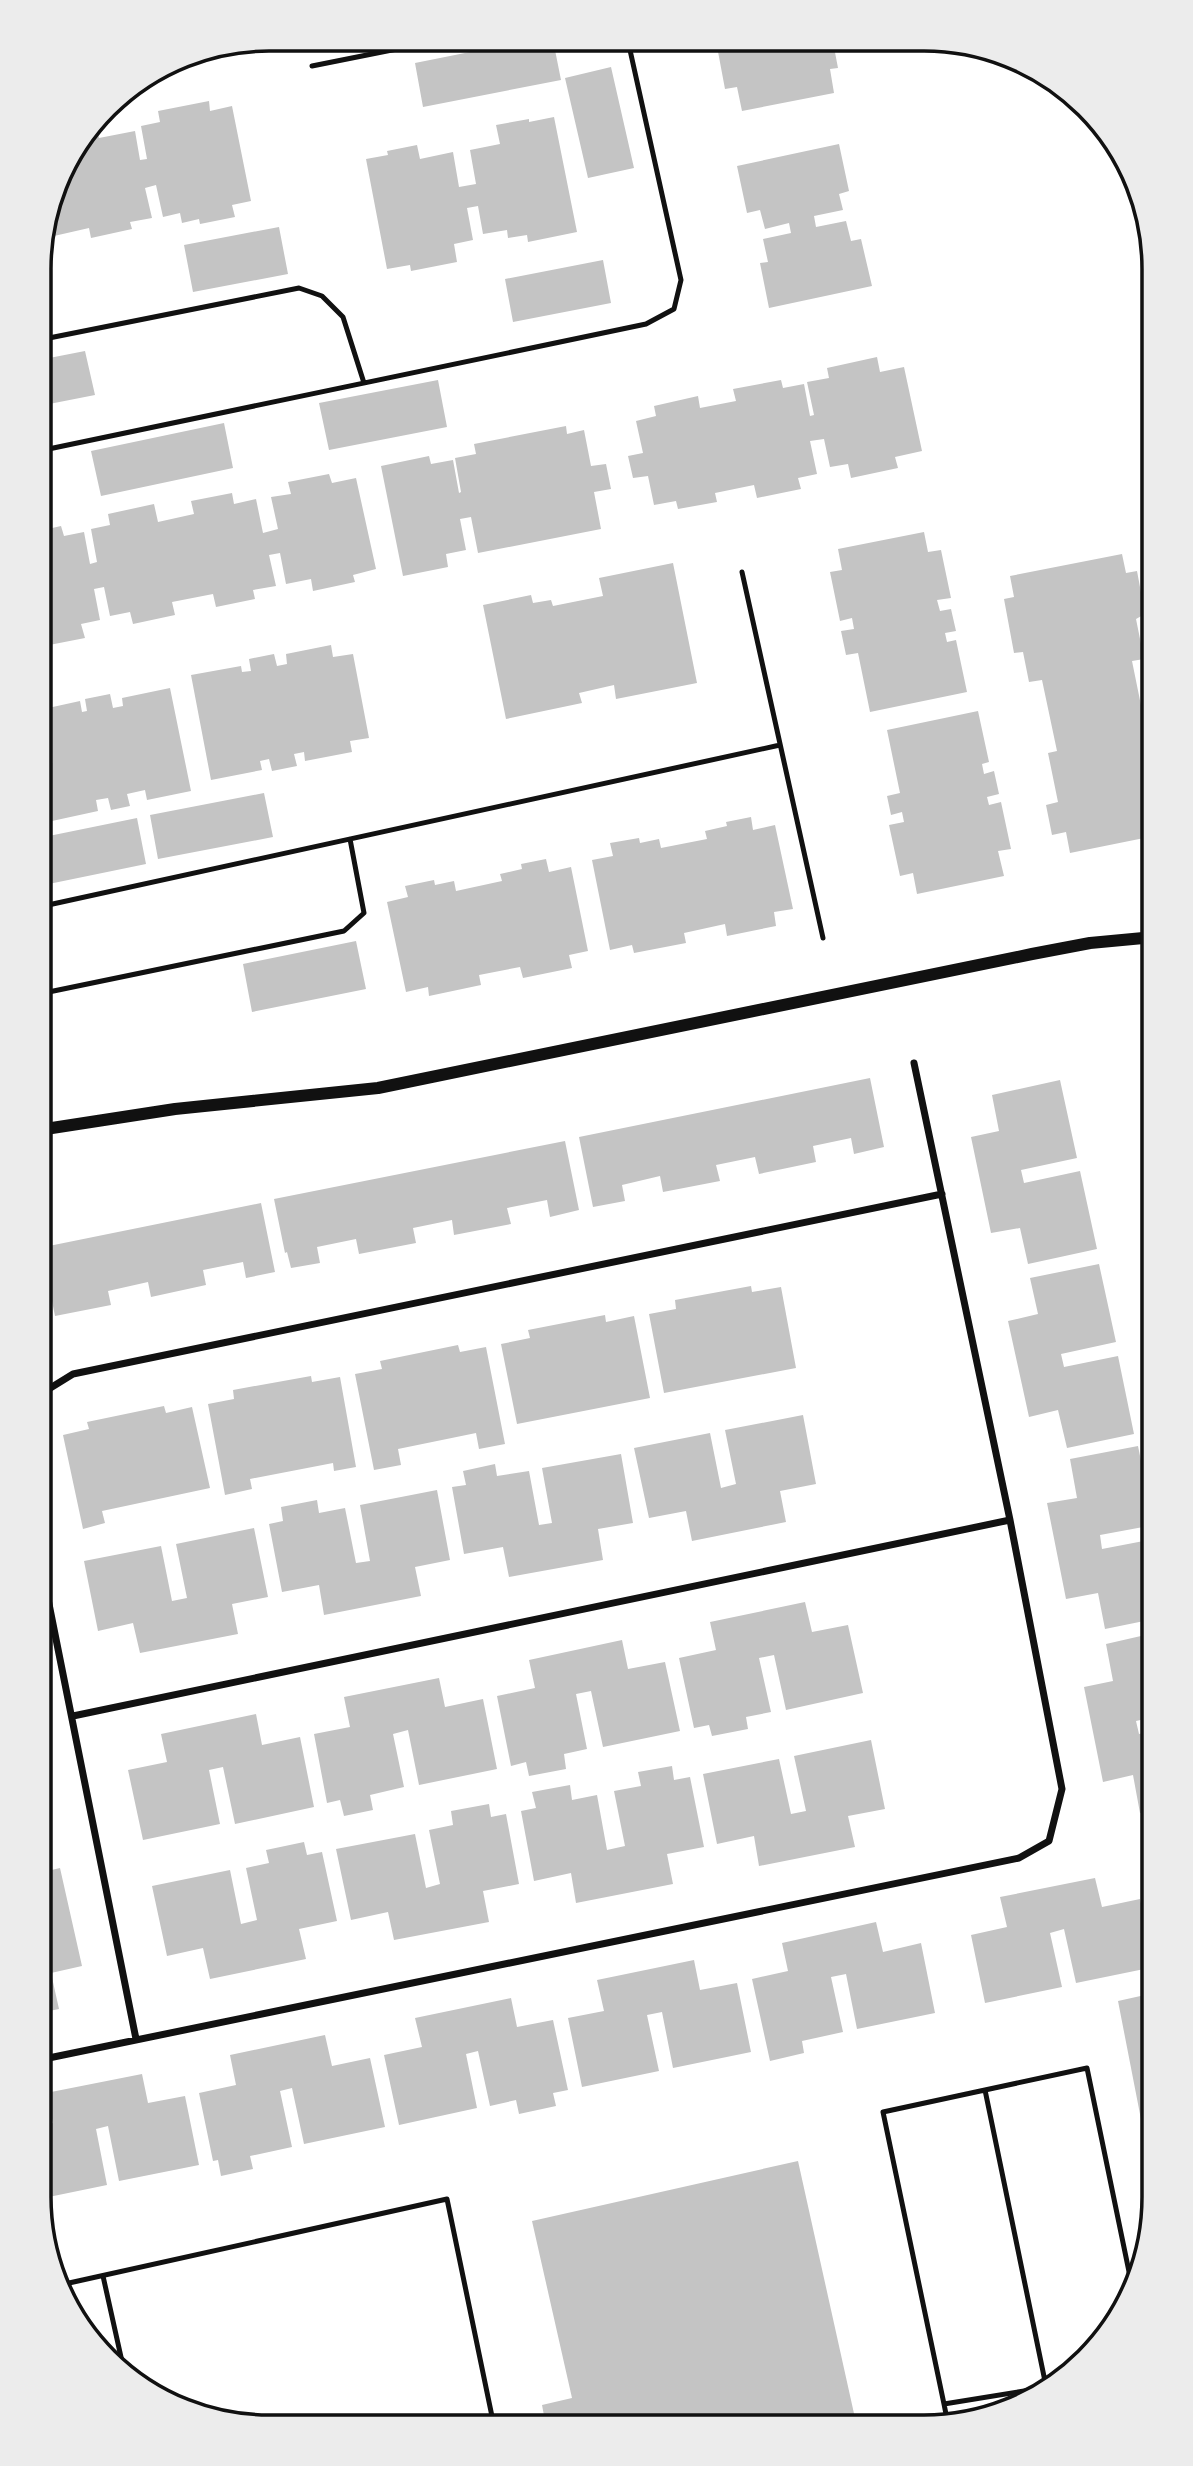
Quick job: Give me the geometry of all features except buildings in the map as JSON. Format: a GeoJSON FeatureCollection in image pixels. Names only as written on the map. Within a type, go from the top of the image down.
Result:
{"type":"FeatureCollection","features":[{"type":"Feature","properties":{"kind":"street"},"geometry":{"type":"LineString","coordinates":[[51,1128],[175,1109],[378,1088],[1032,954],[1090,943],[1142,938]]}},
{"type":"Feature","properties":{"kind":"street"},"geometry":{"type":"LineString","coordinates":[[51,2057],[1019,1858],[1049,1841],[1062,1789],[1010,1520],[914,1063]]}},
{"type":"Feature","properties":{"kind":"street"},"geometry":{"type":"LineString","coordinates":[[51,1388],[73,1374],[942,1195]]}},
{"type":"Feature","properties":{"kind":"street"},"geometry":{"type":"LineString","coordinates":[[73,1716],[1010,1520]]}},
{"type":"Feature","properties":{"kind":"street"},"geometry":{"type":"LineString","coordinates":[[51,1611],[136,2039]]}},
{"type":"Feature","properties":{"kind":"lane"},"geometry":{"type":"LineString","coordinates":[[312,66],[387,51]]}},
{"type":"Feature","properties":{"kind":"lane"},"geometry":{"type":"LineString","coordinates":[[51,448],[646,324],[674,309],[681,281],[630,51]]}},
{"type":"Feature","properties":{"kind":"lane"},"geometry":{"type":"LineString","coordinates":[[51,338],[299,288],[322,296],[343,317],[364,383]]}},
{"type":"Feature","properties":{"kind":"lane"},"geometry":{"type":"LineString","coordinates":[[742,572],[823,938]]}},
{"type":"Feature","properties":{"kind":"lane"},"geometry":{"type":"LineString","coordinates":[[51,904],[780,745]]}},
{"type":"Feature","properties":{"kind":"lane"},"geometry":{"type":"LineString","coordinates":[[51,992],[344,931],[363,913],[350,839]]}},
{"type":"Feature","properties":{"kind":"lane"},"geometry":{"type":"LineString","coordinates":[[946,2414],[883,2112],[1087,2068],[1129,2271]]}},
{"type":"Feature","properties":{"kind":"lane"},"geometry":{"type":"LineString","coordinates":[[985,2090],[1045,2378]]}},
{"type":"Feature","properties":{"kind":"lane"},"geometry":{"type":"LineString","coordinates":[[69,2283],[447,2199],[492,2415]]}},
{"type":"Feature","properties":{"kind":"lane"},"geometry":{"type":"LineString","coordinates":[[103,2276],[121,2357]]}},
{"type":"Feature","properties":{"kind":"lane"},"geometry":{"type":"LineString","coordinates":[[944,2404],[1021,2393]]}}]}
